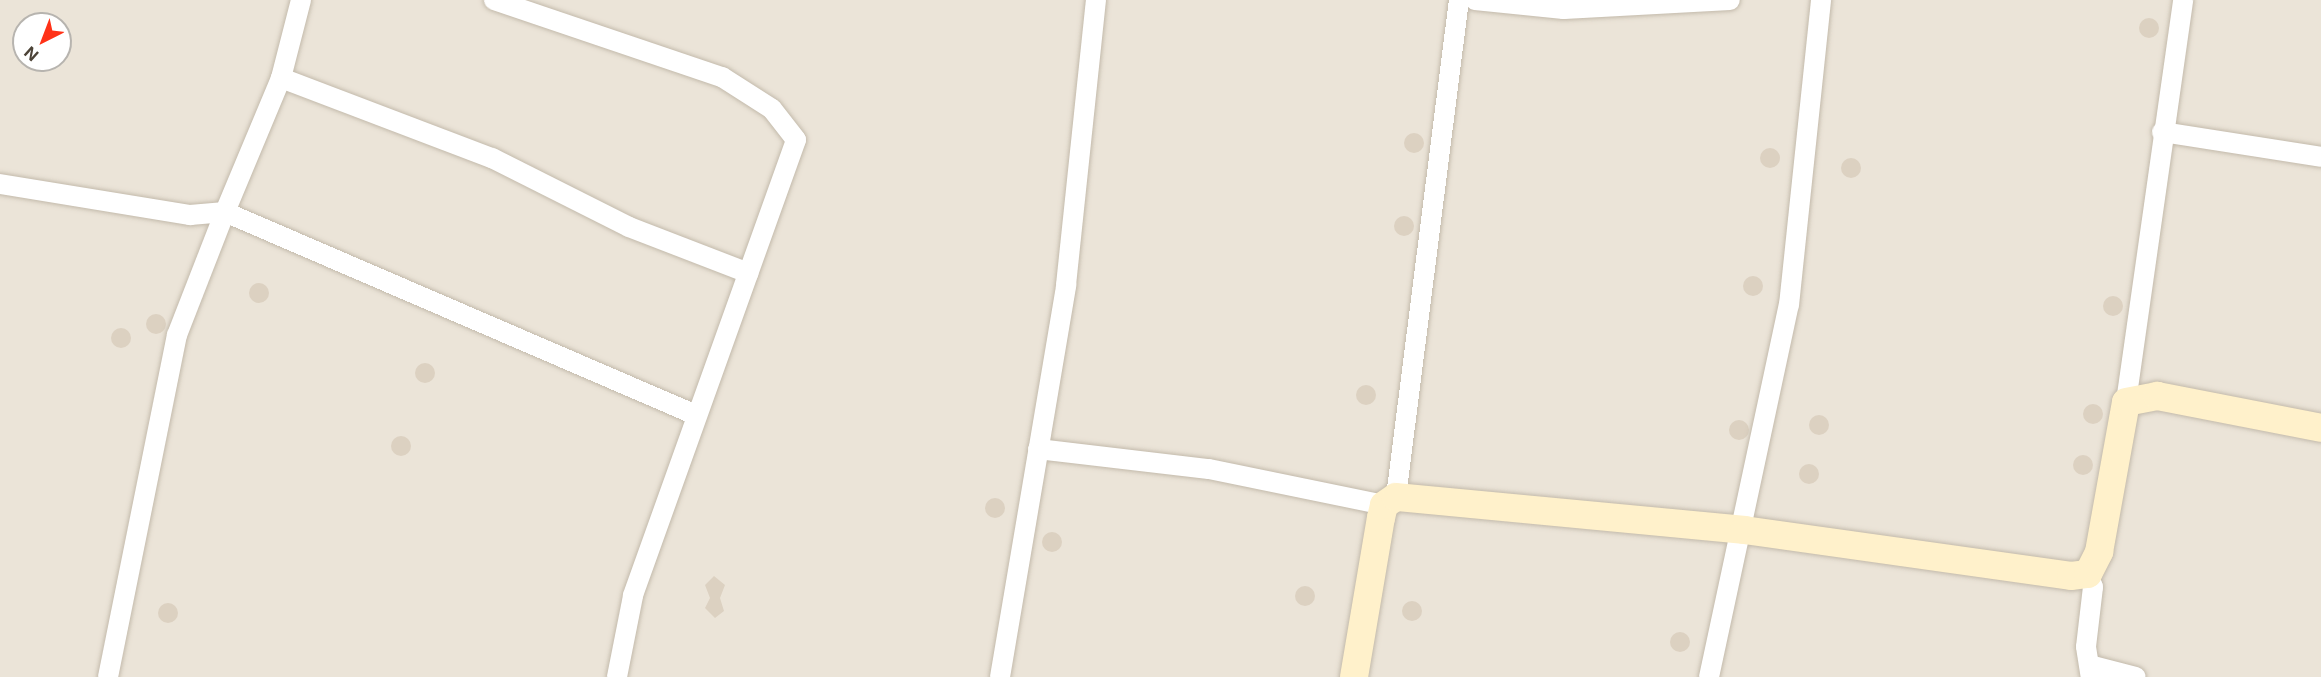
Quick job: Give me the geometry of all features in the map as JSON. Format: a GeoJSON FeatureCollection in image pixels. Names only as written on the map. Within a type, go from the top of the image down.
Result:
{"type":"FeatureCollection","features":[{"type":"Feature","properties":{"kind":"street"},"geometry":{"type":"LineString","coordinates":[[108,677],[172,358],[225,212],[281,78],[301,0]]}},
{"type":"Feature","properties":{"kind":"street"},"geometry":{"type":"LineString","coordinates":[[494,0],[722,77],[789,127],[794,153],[696,415],[633,596],[617,677]]}},
{"type":"Feature","properties":{"kind":"street"},"geometry":{"type":"LineString","coordinates":[[1000,677],[1066,285],[1096,0]]}},
{"type":"Feature","properties":{"kind":"street"},"geometry":{"type":"LineString","coordinates":[[1354,677],[1390,501],[1459,0]]}},
{"type":"Feature","properties":{"kind":"street"},"geometry":{"type":"LineString","coordinates":[[1475,0],[1564,9],[1730,0]]}},
{"type":"Feature","properties":{"kind":"street"},"geometry":{"type":"LineString","coordinates":[[1709,677],[1744,530],[1789,305],[1821,0]]}},
{"type":"Feature","properties":{"kind":"street"},"geometry":{"type":"LineString","coordinates":[[2136,677],[2092,672],[2086,647],[2093,587],[2088,574],[2099,552],[2126,402],[2182,0]]}},
{"type":"Feature","properties":{"kind":"street"},"geometry":{"type":"LineString","coordinates":[[281,78],[492,158],[629,227],[748,273]]}},
{"type":"Feature","properties":{"kind":"street"},"geometry":{"type":"LineString","coordinates":[[2162,132],[2321,157]]}},
{"type":"Feature","properties":{"kind":"street"},"geometry":{"type":"LineString","coordinates":[[0,184],[190,215],[225,212],[696,415]]}},
{"type":"Feature","properties":{"kind":"street"},"geometry":{"type":"LineString","coordinates":[[2126,402],[2157,396],[2321,428]]}},
{"type":"Feature","properties":{"kind":"street"},"geometry":{"type":"LineString","coordinates":[[1038,449],[1209,468],[1390,501],[1744,530],[2088,574]]}},
{"type":"Feature","properties":{"kind":"shaded area"},"geometry":{"type":"Polygon","coordinates":[[[0,0],[2321,0],[2321,677],[0,677],[0,0]]]}},
{"type":"Feature","properties":{"kind":"building"},"geometry":{"type":"Polygon","coordinates":[[[2149,18],[2156,21],[2159,28],[2156,35],[2149,38],[2142,35],[2139,28],[2142,21],[2149,18]]]}},
{"type":"Feature","properties":{"kind":"building"},"geometry":{"type":"Polygon","coordinates":[[[1414,133],[1421,136],[1424,143],[1421,150],[1414,153],[1407,150],[1404,143],[1407,136],[1414,133]]]}},
{"type":"Feature","properties":{"kind":"building"},"geometry":{"type":"Polygon","coordinates":[[[1770,148],[1777,151],[1780,158],[1777,165],[1770,168],[1763,165],[1760,158],[1763,151],[1770,148]]]}},
{"type":"Feature","properties":{"kind":"building"},"geometry":{"type":"Polygon","coordinates":[[[1851,158],[1858,161],[1861,168],[1858,175],[1851,178],[1844,175],[1841,168],[1844,161],[1851,158]]]}},
{"type":"Feature","properties":{"kind":"building"},"geometry":{"type":"Polygon","coordinates":[[[1404,216],[1411,219],[1414,226],[1411,233],[1404,236],[1397,233],[1394,226],[1397,219],[1404,216]]]}},
{"type":"Feature","properties":{"kind":"building"},"geometry":{"type":"Polygon","coordinates":[[[1753,276],[1760,279],[1763,286],[1760,293],[1753,296],[1746,293],[1743,286],[1746,279],[1753,276]]]}},
{"type":"Feature","properties":{"kind":"building"},"geometry":{"type":"Polygon","coordinates":[[[259,283],[266,286],[269,293],[266,300],[259,303],[252,300],[249,293],[252,286],[259,283]]]}},
{"type":"Feature","properties":{"kind":"building"},"geometry":{"type":"Polygon","coordinates":[[[2113,296],[2120,299],[2123,306],[2120,313],[2113,316],[2106,313],[2103,306],[2106,299],[2113,296]]]}},
{"type":"Feature","properties":{"kind":"building"},"geometry":{"type":"Polygon","coordinates":[[[156,314],[163,317],[166,324],[163,331],[156,334],[149,331],[146,324],[149,317],[156,314]]]}},
{"type":"Feature","properties":{"kind":"building"},"geometry":{"type":"Polygon","coordinates":[[[121,328],[128,331],[131,338],[128,345],[121,348],[114,345],[111,338],[114,331],[121,328]]]}},
{"type":"Feature","properties":{"kind":"building"},"geometry":{"type":"Polygon","coordinates":[[[425,363],[432,366],[435,373],[432,380],[425,383],[418,380],[415,373],[418,366],[425,363]]]}},
{"type":"Feature","properties":{"kind":"building"},"geometry":{"type":"Polygon","coordinates":[[[1366,385],[1373,388],[1376,395],[1373,402],[1366,405],[1359,402],[1356,395],[1359,388],[1366,385]]]}},
{"type":"Feature","properties":{"kind":"building"},"geometry":{"type":"Polygon","coordinates":[[[2093,404],[2100,407],[2103,414],[2100,421],[2093,424],[2086,421],[2083,414],[2086,407],[2093,404]]]}},
{"type":"Feature","properties":{"kind":"building"},"geometry":{"type":"Polygon","coordinates":[[[1819,415],[1826,418],[1829,425],[1826,432],[1819,435],[1812,432],[1809,425],[1812,418],[1819,415]]]}},
{"type":"Feature","properties":{"kind":"building"},"geometry":{"type":"Polygon","coordinates":[[[1739,420],[1746,423],[1749,430],[1746,437],[1739,440],[1732,437],[1729,430],[1732,423],[1739,420]]]}},
{"type":"Feature","properties":{"kind":"building"},"geometry":{"type":"Polygon","coordinates":[[[401,436],[408,439],[411,446],[408,453],[401,456],[394,453],[391,446],[394,439],[401,436]]]}},
{"type":"Feature","properties":{"kind":"building"},"geometry":{"type":"Polygon","coordinates":[[[2083,455],[2090,458],[2093,465],[2090,472],[2083,475],[2076,472],[2073,465],[2076,458],[2083,455]]]}},
{"type":"Feature","properties":{"kind":"building"},"geometry":{"type":"Polygon","coordinates":[[[1809,464],[1816,467],[1819,474],[1816,481],[1809,484],[1802,481],[1799,474],[1802,467],[1809,464]]]}},
{"type":"Feature","properties":{"kind":"building"},"geometry":{"type":"Polygon","coordinates":[[[995,498],[1002,501],[1005,508],[1002,515],[995,518],[988,515],[985,508],[988,501],[995,498]]]}},
{"type":"Feature","properties":{"kind":"building"},"geometry":{"type":"Polygon","coordinates":[[[1052,532],[1059,535],[1062,542],[1059,549],[1052,552],[1045,549],[1042,542],[1045,535],[1052,532]]]}},
{"type":"Feature","properties":{"kind":"building"},"geometry":{"type":"Polygon","coordinates":[[[714,576],[725,585],[720,598],[724,611],[715,618],[705,608],[710,598],[705,585],[714,576]]]}},
{"type":"Feature","properties":{"kind":"building"},"geometry":{"type":"Polygon","coordinates":[[[1305,586],[1312,589],[1315,596],[1312,603],[1305,606],[1298,603],[1295,596],[1298,589],[1305,586]]]}},
{"type":"Feature","properties":{"kind":"building"},"geometry":{"type":"Polygon","coordinates":[[[1412,601],[1419,604],[1422,611],[1419,618],[1412,621],[1405,618],[1402,611],[1405,604],[1412,601]]]}},
{"type":"Feature","properties":{"kind":"building"},"geometry":{"type":"Polygon","coordinates":[[[168,603],[175,606],[178,613],[175,620],[168,623],[161,620],[158,613],[161,606],[168,603]]]}},
{"type":"Feature","properties":{"kind":"building"},"geometry":{"type":"Polygon","coordinates":[[[1680,632],[1687,635],[1690,642],[1687,649],[1680,652],[1673,649],[1670,642],[1673,635],[1680,632]]]}}]}
